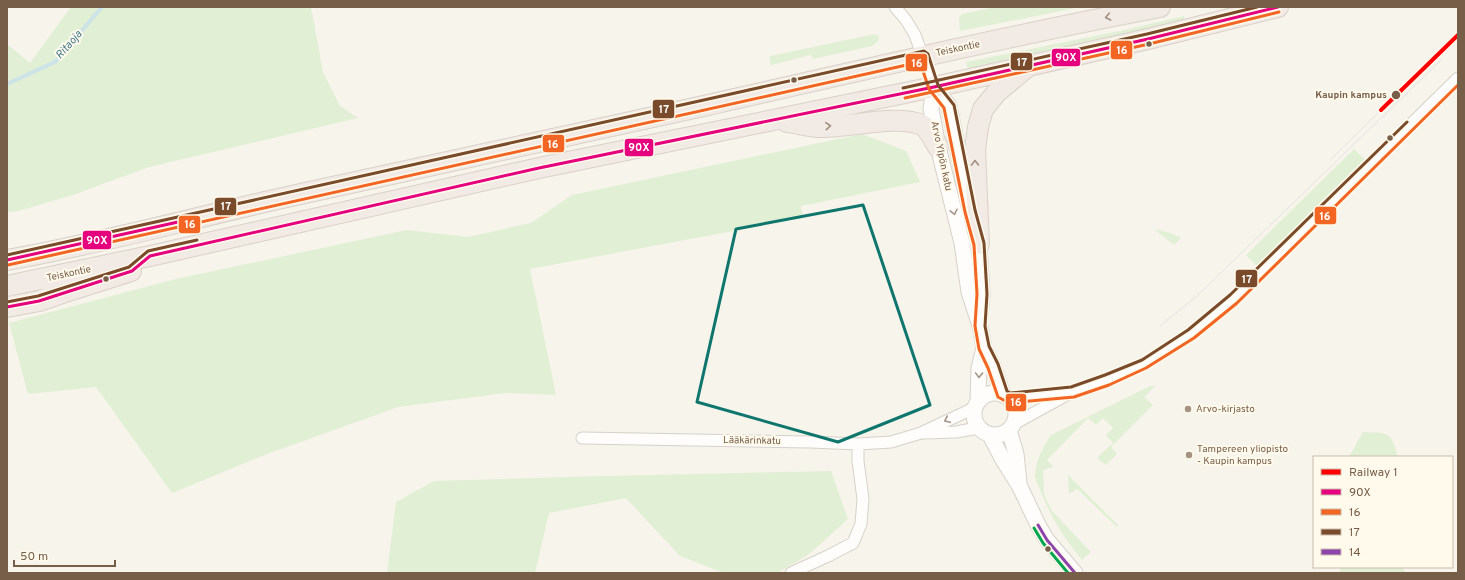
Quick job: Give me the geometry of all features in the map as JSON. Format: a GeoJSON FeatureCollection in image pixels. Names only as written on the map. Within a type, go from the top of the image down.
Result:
{"type":"FeatureCollection","features":[{"type":"Feature","properties":{"kind":"highway","name":"Teiskontie"},"geometry":{"type":"LineString","coordinates":[[7,260],[923,56],[1160,7]]}},
{"type":"Feature","properties":{"kind":"highway","name":"Teiskontie"},"geometry":{"type":"LineString","coordinates":[[7,286],[150,256],[539,168],[934,87],[1148,39],[1278,7]]}},
{"type":"Feature","properties":{"kind":"highway"},"geometry":{"type":"LineString","coordinates":[[979,244],[975,150],[978,127],[983,109],[997,92],[1015,76],[1031,65]]}},
{"type":"Feature","properties":{"kind":"highway"},"geometry":{"type":"LineString","coordinates":[[775,120],[820,127],[911,121],[923,126],[931,134],[938,147]]}},
{"type":"Feature","properties":{"kind":"highway"},"geometry":{"type":"LineString","coordinates":[[7,307],[39,301],[132,271],[150,256]]}},
{"type":"Feature","properties":{"kind":"street"},"geometry":{"type":"LineString","coordinates":[[895,7],[906,20],[915,35],[934,87]]}},
{"type":"Feature","properties":{"kind":"street"},"geometry":{"type":"LineString","coordinates":[[984,431],[1002,434],[1011,427],[1072,392],[1126,373],[1144,364],[1191,334],[1233,299],[1458,78]]}},
{"type":"Feature","properties":{"kind":"street","name":"Arvo Ylpön katu"},"geometry":{"type":"LineString","coordinates":[[934,87],[931,109],[938,147],[962,243],[969,292],[980,326],[984,348],[1006,396]]}},
{"type":"Feature","properties":{"kind":"street","name":"Arvo Ylpön katu"},"geometry":{"type":"LineString","coordinates":[[934,87],[949,106],[970,211],[979,244],[982,294],[980,326]]}},
{"type":"Feature","properties":{"kind":"street","name":"Arvo Ylpön katu"},"geometry":{"type":"LineString","coordinates":[[976,405],[979,368],[984,348]]}},
{"type":"Feature","properties":{"kind":"street"},"geometry":{"type":"LineString","coordinates":[[1072,392],[1006,396],[996,393],[989,394],[982,397],[976,405],[974,415],[975,422],[984,431],[1020,487],[1038,525],[1047,540],[1075,573]]}},
{"type":"Feature","properties":{"kind":"street"},"geometry":{"type":"LineString","coordinates":[[1006,396],[1016,410],[1016,417],[1011,427],[1020,487]]}},
{"type":"Feature","properties":{"kind":"street","name":"Lääkärinkatu"},"geometry":{"type":"LineString","coordinates":[[582,438],[858,444],[891,442],[921,433],[976,405]]}},
{"type":"Feature","properties":{"kind":"street","name":"Lääkärinkatu"},"geometry":{"type":"LineString","coordinates":[[921,433],[984,431]]}},
{"type":"Feature","properties":{"kind":"street"},"geometry":{"type":"LineString","coordinates":[[792,573],[853,543],[862,519],[863,499],[858,461],[858,444]]}},
{"type":"Feature","properties":{"kind":"highlighted area"},"geometry":{"type":"Polygon","coordinates":[[[863,205],[930,405],[838,442],[697,402],[736,229],[863,205]]]}},
{"type":"Feature","properties":{"kind":"green space"},"geometry":{"type":"Polygon","coordinates":[[[71,7],[311,7],[323,72],[340,106],[358,118],[149,167],[73,195],[18,211],[7,212],[7,44],[30,63],[71,7]]]}},
{"type":"Feature","properties":{"kind":"green space"},"geometry":{"type":"Polygon","coordinates":[[[996,7],[1081,7],[960,31],[959,17],[962,14],[996,7]]]}},
{"type":"Feature","properties":{"kind":"green space"},"geometry":{"type":"Polygon","coordinates":[[[1184,16],[1185,21],[968,70],[966,62],[1129,29],[1184,16]]]}},
{"type":"Feature","properties":{"kind":"green space"},"geometry":{"type":"Polygon","coordinates":[[[875,34],[879,36],[878,41],[872,46],[813,59],[811,55],[771,65],[769,57],[771,56],[875,34]]]}},
{"type":"Feature","properties":{"kind":"green space"},"geometry":{"type":"Polygon","coordinates":[[[862,134],[906,151],[920,182],[801,206],[803,218],[530,269],[556,395],[505,393],[398,407],[267,454],[172,493],[96,387],[28,394],[9,323],[176,279],[407,230],[468,237],[531,223],[572,195],[862,134]]]}},
{"type":"Feature","properties":{"kind":"green space"},"geometry":{"type":"Polygon","coordinates":[[[1354,149],[1366,161],[1257,266],[1246,255],[1354,149]]]}},
{"type":"Feature","properties":{"kind":"green space"},"geometry":{"type":"Polygon","coordinates":[[[1154,229],[1170,233],[1181,238],[1174,245],[1154,229]]]}},
{"type":"Feature","properties":{"kind":"green space"},"geometry":{"type":"Polygon","coordinates":[[[1156,385],[1144,397],[1153,405],[1111,447],[1117,454],[1106,465],[1097,458],[1113,443],[1106,435],[1113,428],[1103,418],[1096,425],[1088,418],[1047,460],[1054,467],[1043,470],[1044,494],[1052,511],[1091,552],[1082,560],[1064,536],[1037,484],[1035,475],[1040,454],[1051,435],[1150,386],[1156,385]]]}},
{"type":"Feature","properties":{"kind":"green space"},"geometry":{"type":"Polygon","coordinates":[[[1363,432],[1384,433],[1388,435],[1393,442],[1398,456],[1350,456],[1363,432]]]}},
{"type":"Feature","properties":{"kind":"green space"},"geometry":{"type":"Polygon","coordinates":[[[831,471],[848,519],[808,555],[777,573],[724,573],[680,556],[626,498],[549,513],[535,573],[387,573],[396,502],[434,481],[831,471]]]}},
{"type":"Feature","properties":{"kind":"green space"},"geometry":{"type":"Polygon","coordinates":[[[1068,475],[1118,525],[1117,527],[1077,489],[1069,494],[1068,475]]]}},
{"type":"Feature","properties":{"kind":"green space"},"geometry":{"type":"Polygon","coordinates":[[[1340,568],[1403,568],[1405,573],[1340,573],[1340,568]]]}},
{"type":"Feature","properties":{"kind":"waterway","name":"Ritaoja"},"geometry":{"type":"LineString","coordinates":[[7,84],[55,62],[102,7]]}},
{"type":"Feature","properties":{"kind":"tram line"},"geometry":{"type":"LineString","coordinates":[[1160,326],[1197,296],[1442,59]]}},
{"type":"Feature","properties":{"kind":"tram line"},"geometry":{"type":"LineString","coordinates":[[1331,159],[1381,110]]}},
{"type":"Feature","properties":{"kind":"rail line","name":"1"},"geometry":{"type":"LineString","coordinates":[[1381,110],[1458,35]]}},
{"type":"Feature","properties":{"kind":"transit line","name":"17"},"geometry":{"type":"LineString","coordinates":[[903,88],[1147,34],[1257,7]]}},
{"type":"Feature","properties":{"kind":"transit line","name":"90X"},"geometry":{"type":"LineString","coordinates":[[7,307],[39,301],[132,271],[150,256],[539,168],[934,87],[1148,39],[1278,7]]}},
{"type":"Feature","properties":{"kind":"transit line","name":"16"},"geometry":{"type":"LineString","coordinates":[[905,98],[1149,44],[1279,12]]}},
{"type":"Feature","properties":{"kind":"transit line","name":"17"},"geometry":{"type":"LineString","coordinates":[[7,255],[924,51],[928,54],[938,85],[954,105],[975,210],[984,243],[987,294],[985,326],[989,346],[998,364],[1007,391],[1010,393],[1071,387],[1105,375],[1142,360],[1188,330],[1230,295],[1407,122]]}},
{"type":"Feature","properties":{"kind":"transit line","name":"16"},"geometry":{"type":"LineString","coordinates":[[8,265],[920,62],[929,89],[944,108],[965,212],[974,245],[977,294],[975,326],[979,349],[988,368],[998,397],[1009,403],[1074,397],[1109,385],[1146,368],[1194,338],[1237,303],[1458,85]]}},
{"type":"Feature","properties":{"kind":"transit line","name":"90X"},"geometry":{"type":"LineString","coordinates":[[7,260],[187,220]]}},
{"type":"Feature","properties":{"kind":"transit line","name":"17"},"geometry":{"type":"LineString","coordinates":[[7,302],[38,296],[129,267],[148,251],[197,240]]}},
{"type":"Feature","properties":{"kind":"transit line","name":"14"},"geometry":{"type":"LineString","coordinates":[[1038,525],[1047,540],[1075,573]]}},
{"type":"Feature","properties":{"kind":"transit line"},"geometry":{"type":"LineString","coordinates":[[1034,528],[1043,543],[1068,573]]}},
{"type":"Feature","properties":{"kind":"place","name":"Kaupin kampus"},"geometry":{"type":"Point","coordinates":[1396,95]}},
{"type":"Feature","properties":{"kind":"place","name":"Arvo-kirjasto"},"geometry":{"type":"Point","coordinates":[1188,409]}},
{"type":"Feature","properties":{"kind":"place","name":"Tampereen yliopisto - Kaupin kampus"},"geometry":{"type":"Point","coordinates":[1189,455]}}]}
